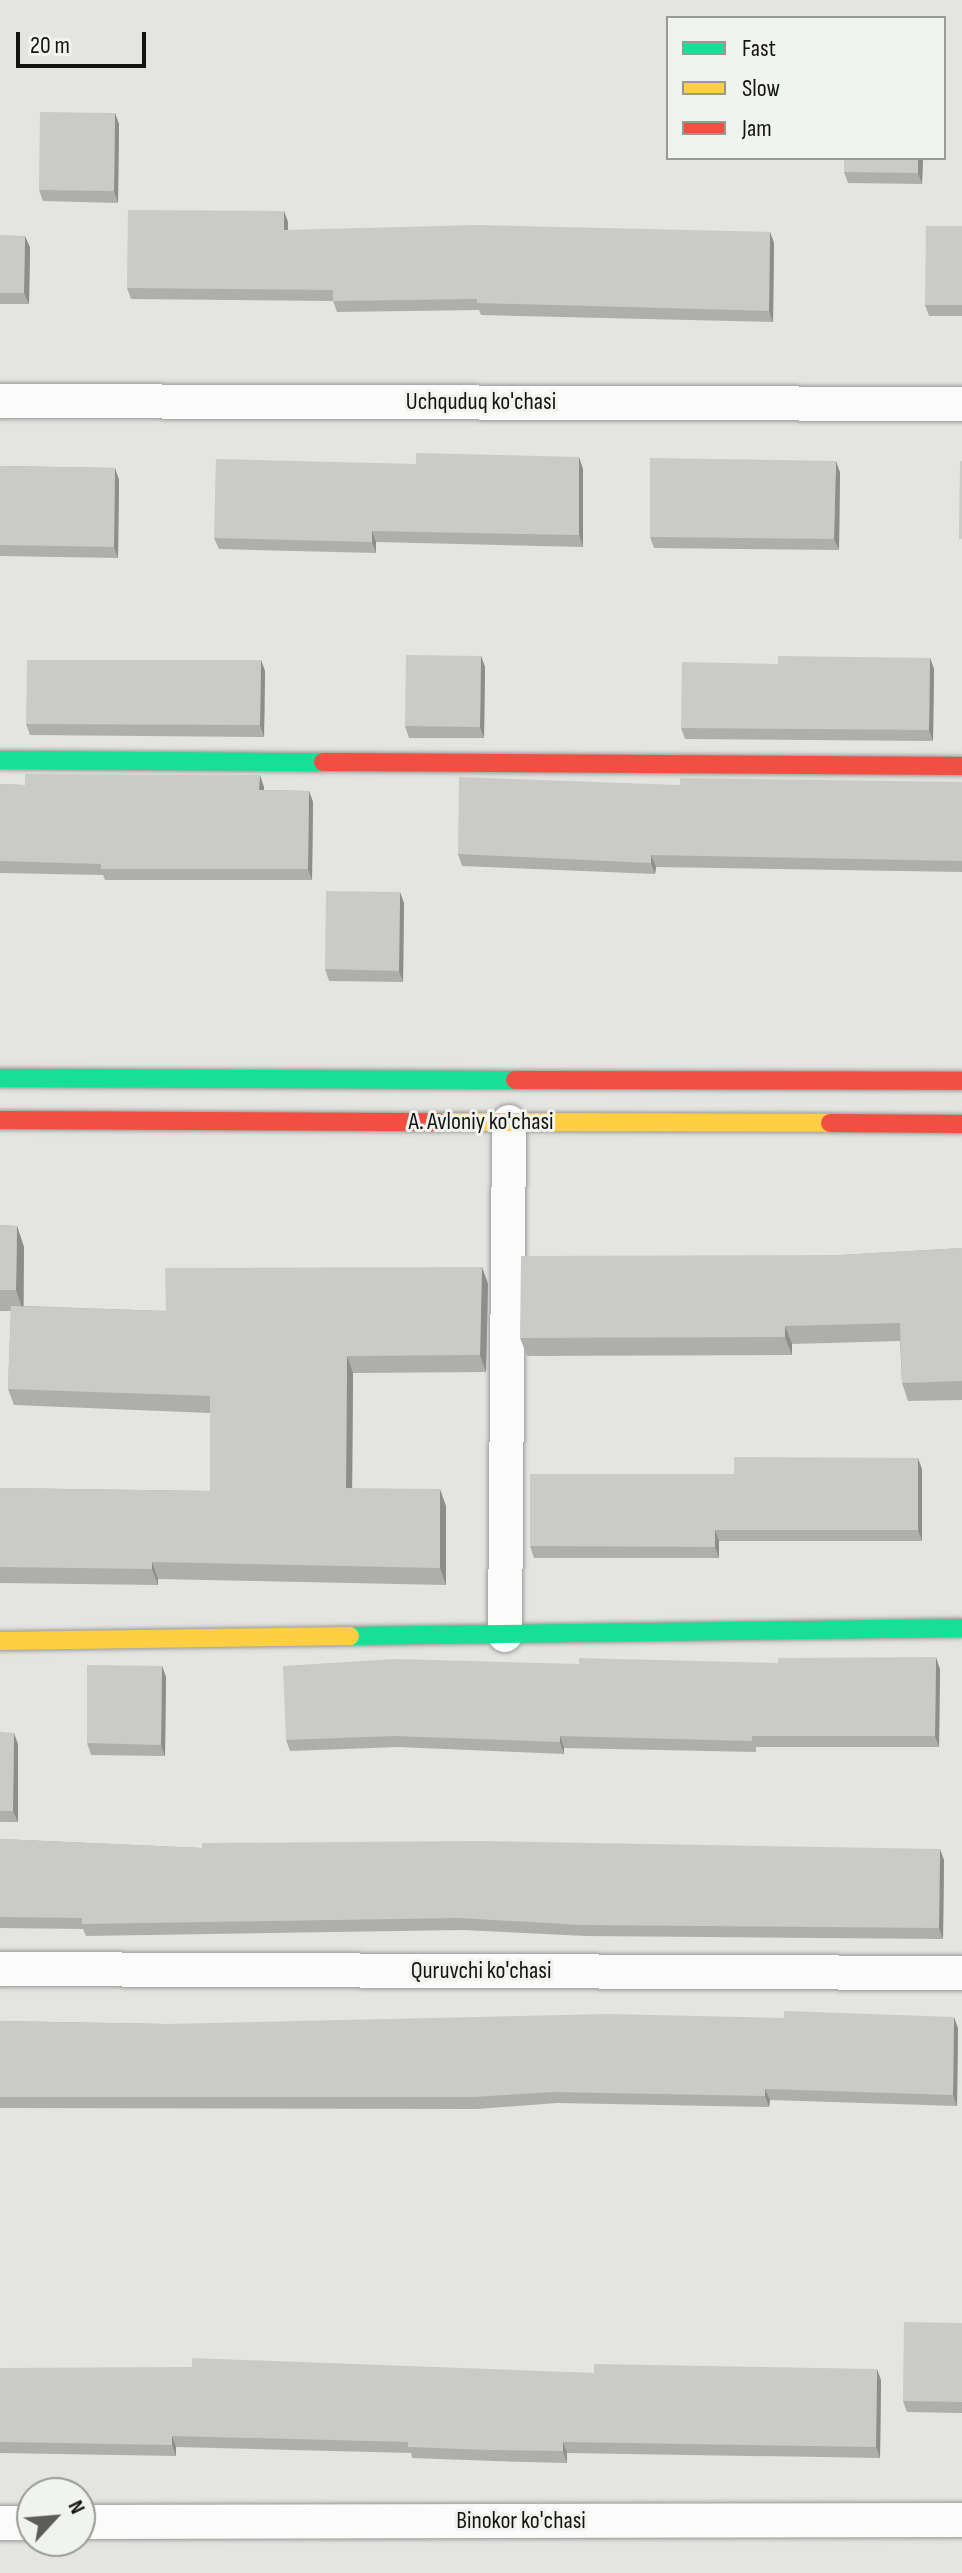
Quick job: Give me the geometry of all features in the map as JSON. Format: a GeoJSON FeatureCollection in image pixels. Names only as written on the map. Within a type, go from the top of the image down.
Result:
{"type":"FeatureCollection","features":[{"type":"Feature","properties":{"kind":"street","name":"Uchquduq ko'chasi"},"geometry":{"type":"LineString","coordinates":[[0,401],[962,404]]}},
{"type":"Feature","properties":{"kind":"street"},"geometry":{"type":"LineString","coordinates":[[0,760],[962,766]]}},
{"type":"Feature","properties":{"kind":"street","name":"A. Avloniy ko'chasi"},"geometry":{"type":"LineString","coordinates":[[0,1078],[962,1081]]}},
{"type":"Feature","properties":{"kind":"street","name":"A. Avloniy ko'chasi"},"geometry":{"type":"LineString","coordinates":[[0,1120],[962,1124]]}},
{"type":"Feature","properties":{"kind":"street"},"geometry":{"type":"LineString","coordinates":[[505,1635],[509,1122]]}},
{"type":"Feature","properties":{"kind":"street"},"geometry":{"type":"LineString","coordinates":[[0,1641],[962,1628]]}},
{"type":"Feature","properties":{"kind":"street","name":"Quruvchi ko'chasi"},"geometry":{"type":"LineString","coordinates":[[0,1969],[962,1973]]}},
{"type":"Feature","properties":{"kind":"street","name":"Binokor ko'chasi"},"geometry":{"type":"LineString","coordinates":[[96,2522],[962,2520]]}},
{"type":"Feature","properties":{"kind":"building"},"geometry":{"type":"Polygon","coordinates":[[[40,112],[115,113],[114,191],[39,190],[40,112]]]}},
{"type":"Feature","properties":{"kind":"building"},"geometry":{"type":"Polygon","coordinates":[[[844,160],[918,160],[918,173],[844,172],[844,160]]]}},
{"type":"Feature","properties":{"kind":"building"},"geometry":{"type":"Polygon","coordinates":[[[128,210],[284,211],[284,230],[478,225],[770,232],[769,311],[477,303],[477,299],[333,301],[333,290],[127,288],[128,210]]]}},
{"type":"Feature","properties":{"kind":"building"},"geometry":{"type":"Polygon","coordinates":[[[926,226],[962,226],[962,305],[925,305],[926,226]]]}},
{"type":"Feature","properties":{"kind":"building"},"geometry":{"type":"Polygon","coordinates":[[[0,235],[25,236],[24,293],[0,293],[0,235]]]}},
{"type":"Feature","properties":{"kind":"building"},"geometry":{"type":"Polygon","coordinates":[[[416,453],[579,457],[579,535],[372,531],[372,542],[214,538],[216,459],[416,464],[416,453]]]}},
{"type":"Feature","properties":{"kind":"building"},"geometry":{"type":"Polygon","coordinates":[[[650,458],[836,461],[834,539],[650,537],[650,458]]]}},
{"type":"Feature","properties":{"kind":"building"},"geometry":{"type":"Polygon","coordinates":[[[962,461],[962,539],[959,539],[962,461]]]}},
{"type":"Feature","properties":{"kind":"building"},"geometry":{"type":"Polygon","coordinates":[[[0,466],[115,468],[114,547],[0,545],[0,466]]]}},
{"type":"Feature","properties":{"kind":"building"},"geometry":{"type":"Polygon","coordinates":[[[406,655],[481,656],[480,727],[405,726],[406,655]]]}},
{"type":"Feature","properties":{"kind":"building"},"geometry":{"type":"Polygon","coordinates":[[[778,656],[930,658],[929,730],[681,728],[682,662],[778,664],[778,656]]]}},
{"type":"Feature","properties":{"kind":"building"},"geometry":{"type":"Polygon","coordinates":[[[27,660],[261,660],[260,725],[26,724],[27,660]]]}},
{"type":"Feature","properties":{"kind":"building"},"geometry":{"type":"Polygon","coordinates":[[[25,774],[260,775],[259,790],[309,791],[308,869],[101,869],[101,864],[0,861],[0,784],[25,785],[25,774]]]}},
{"type":"Feature","properties":{"kind":"building"},"geometry":{"type":"Polygon","coordinates":[[[459,777],[680,785],[680,778],[962,782],[962,861],[651,855],[651,863],[458,854],[459,777]]]}},
{"type":"Feature","properties":{"kind":"building"},"geometry":{"type":"Polygon","coordinates":[[[326,891],[400,892],[399,971],[325,969],[326,891]]]}},
{"type":"Feature","properties":{"kind":"building"},"geometry":{"type":"Polygon","coordinates":[[[0,1225],[17,1226],[16,1290],[0,1290],[0,1225]]]}},
{"type":"Feature","properties":{"kind":"building"},"geometry":{"type":"Polygon","coordinates":[[[962,1248],[962,1381],[902,1383],[900,1323],[785,1326],[785,1337],[520,1338],[521,1256],[840,1255],[962,1248]]]}},
{"type":"Feature","properties":{"kind":"building"},"geometry":{"type":"Polygon","coordinates":[[[482,1267],[480,1355],[347,1356],[346,1488],[440,1489],[440,1568],[152,1562],[152,1569],[0,1567],[0,1488],[210,1491],[210,1396],[8,1389],[11,1306],[166,1311],[165,1268],[482,1267]]]}},
{"type":"Feature","properties":{"kind":"building"},"geometry":{"type":"Polygon","coordinates":[[[734,1457],[918,1458],[918,1530],[715,1530],[715,1547],[530,1546],[530,1474],[734,1474],[734,1457]]]}},
{"type":"Feature","properties":{"kind":"building"},"geometry":{"type":"Polygon","coordinates":[[[936,1657],[935,1736],[752,1736],[752,1741],[560,1736],[560,1742],[394,1736],[286,1740],[283,1666],[395,1659],[579,1664],[579,1658],[778,1663],[778,1658],[936,1657]]]}},
{"type":"Feature","properties":{"kind":"building"},"geometry":{"type":"Polygon","coordinates":[[[87,1665],[162,1666],[161,1745],[87,1743],[87,1665]]]}},
{"type":"Feature","properties":{"kind":"building"},"geometry":{"type":"Polygon","coordinates":[[[0,1732],[14,1733],[13,1811],[0,1811],[0,1732]]]}},
{"type":"Feature","properties":{"kind":"building"},"geometry":{"type":"Polygon","coordinates":[[[0,1839],[202,1848],[202,1843],[480,1841],[940,1849],[939,1928],[581,1925],[458,1918],[82,1924],[82,1918],[0,1917],[0,1839]]]}},
{"type":"Feature","properties":{"kind":"building"},"geometry":{"type":"Polygon","coordinates":[[[784,2011],[954,2017],[953,2095],[765,2089],[765,2096],[553,2092],[473,2097],[0,2097],[0,2021],[166,2024],[608,2014],[784,2018],[784,2011]]]}},
{"type":"Feature","properties":{"kind":"building"},"geometry":{"type":"Polygon","coordinates":[[[904,2322],[962,2323],[962,2402],[903,2401],[904,2322]]]}},
{"type":"Feature","properties":{"kind":"building"},"geometry":{"type":"Polygon","coordinates":[[[192,2358],[594,2373],[594,2364],[877,2369],[876,2447],[563,2442],[563,2451],[489,2450],[408,2447],[408,2442],[172,2436],[172,2445],[0,2442],[0,2368],[192,2367],[192,2358]]]}},
{"type":"Feature","properties":{"kind":"traffic: fast"},"geometry":{"type":"LineString","coordinates":[[0,760],[323,762]]}},
{"type":"Feature","properties":{"kind":"traffic: fast"},"geometry":{"type":"LineString","coordinates":[[0,1078],[515,1080]]}},
{"type":"Feature","properties":{"kind":"traffic: fast"},"geometry":{"type":"LineString","coordinates":[[350,1636],[962,1628]]}},
{"type":"Feature","properties":{"kind":"traffic: slow"},"geometry":{"type":"LineString","coordinates":[[441,1122],[830,1123]]}},
{"type":"Feature","properties":{"kind":"traffic: slow"},"geometry":{"type":"LineString","coordinates":[[0,1641],[350,1636]]}},
{"type":"Feature","properties":{"kind":"traffic: jam"},"geometry":{"type":"LineString","coordinates":[[323,762],[962,766]]}},
{"type":"Feature","properties":{"kind":"traffic: jam"},"geometry":{"type":"LineString","coordinates":[[515,1080],[962,1081]]}},
{"type":"Feature","properties":{"kind":"traffic: jam"},"geometry":{"type":"LineString","coordinates":[[0,1120],[441,1122]]}},
{"type":"Feature","properties":{"kind":"traffic: jam"},"geometry":{"type":"LineString","coordinates":[[830,1123],[962,1124]]}}]}
